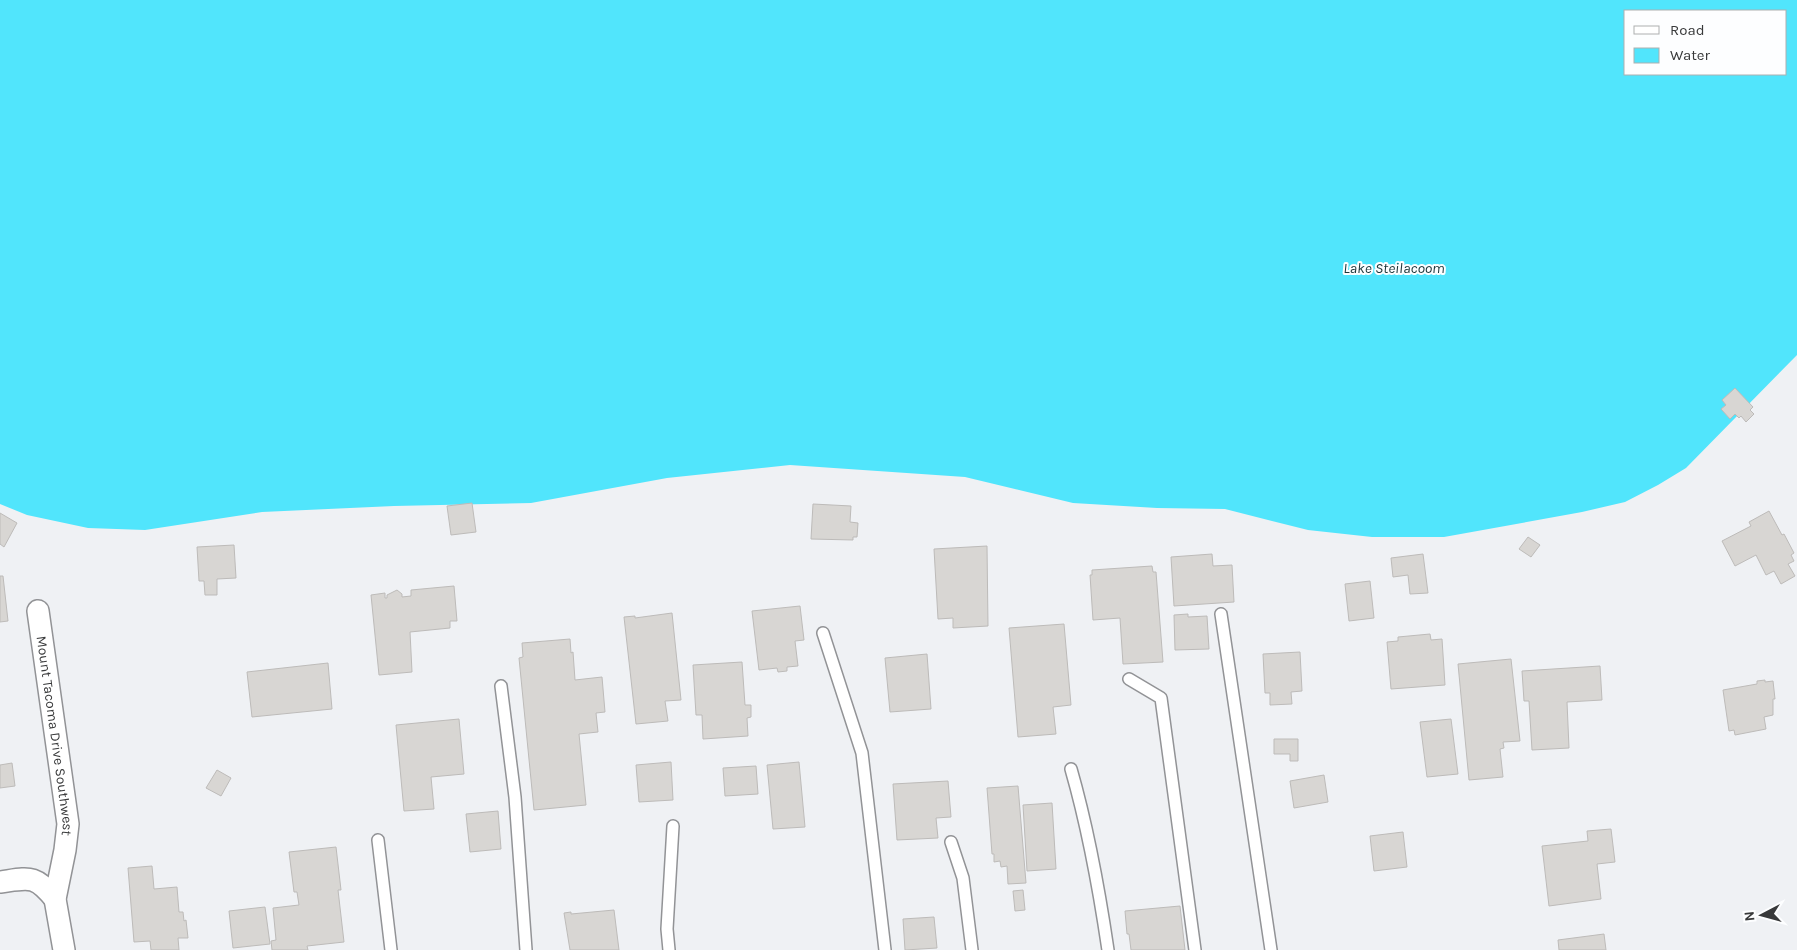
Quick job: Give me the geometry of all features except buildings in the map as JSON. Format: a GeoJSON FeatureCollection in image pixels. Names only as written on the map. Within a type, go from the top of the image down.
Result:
{"type":"FeatureCollection","features":[{"type":"Feature","properties":{"kind":"street","name":"Mount Tacoma Drive Southwest"},"geometry":{"type":"LineString","coordinates":[[38,611],[68,824],[55,899],[64,950]]}},
{"type":"Feature","properties":{"kind":"street"},"geometry":{"type":"LineString","coordinates":[[0,882],[31,878],[44,885],[55,899]]}},
{"type":"Feature","properties":{"kind":"lane"},"geometry":{"type":"LineString","coordinates":[[1221,614],[1271,950]]}},
{"type":"Feature","properties":{"kind":"lane"},"geometry":{"type":"LineString","coordinates":[[823,633],[862,753],[885,950]]}},
{"type":"Feature","properties":{"kind":"lane"},"geometry":{"type":"LineString","coordinates":[[1129,679],[1161,698],[1195,950]]}},
{"type":"Feature","properties":{"kind":"lane"},"geometry":{"type":"LineString","coordinates":[[501,686],[515,797],[526,950]]}},
{"type":"Feature","properties":{"kind":"lane"},"geometry":{"type":"LineString","coordinates":[[1071,769],[1078,792],[1101,900],[1108,950]]}},
{"type":"Feature","properties":{"kind":"lane"},"geometry":{"type":"LineString","coordinates":[[669,950],[667,929],[673,826]]}},
{"type":"Feature","properties":{"kind":"lane"},"geometry":{"type":"LineString","coordinates":[[378,840],[391,950]]}},
{"type":"Feature","properties":{"kind":"lane"},"geometry":{"type":"LineString","coordinates":[[952,842],[963,878],[972,950]]}},
{"type":"Feature","properties":{"kind":"water","name":"Lake Steilacoom"},"geometry":{"type":"Polygon","coordinates":[[[0,0],[1797,0],[1797,355],[1686,468],[1625,502],[1582,512],[1444,537],[1372,537],[1308,530],[1225,509],[1157,508],[1073,503],[965,477],[790,465],[667,478],[531,503],[394,506],[262,512],[145,530],[88,528],[27,515],[0,504],[0,0]]]}}]}
